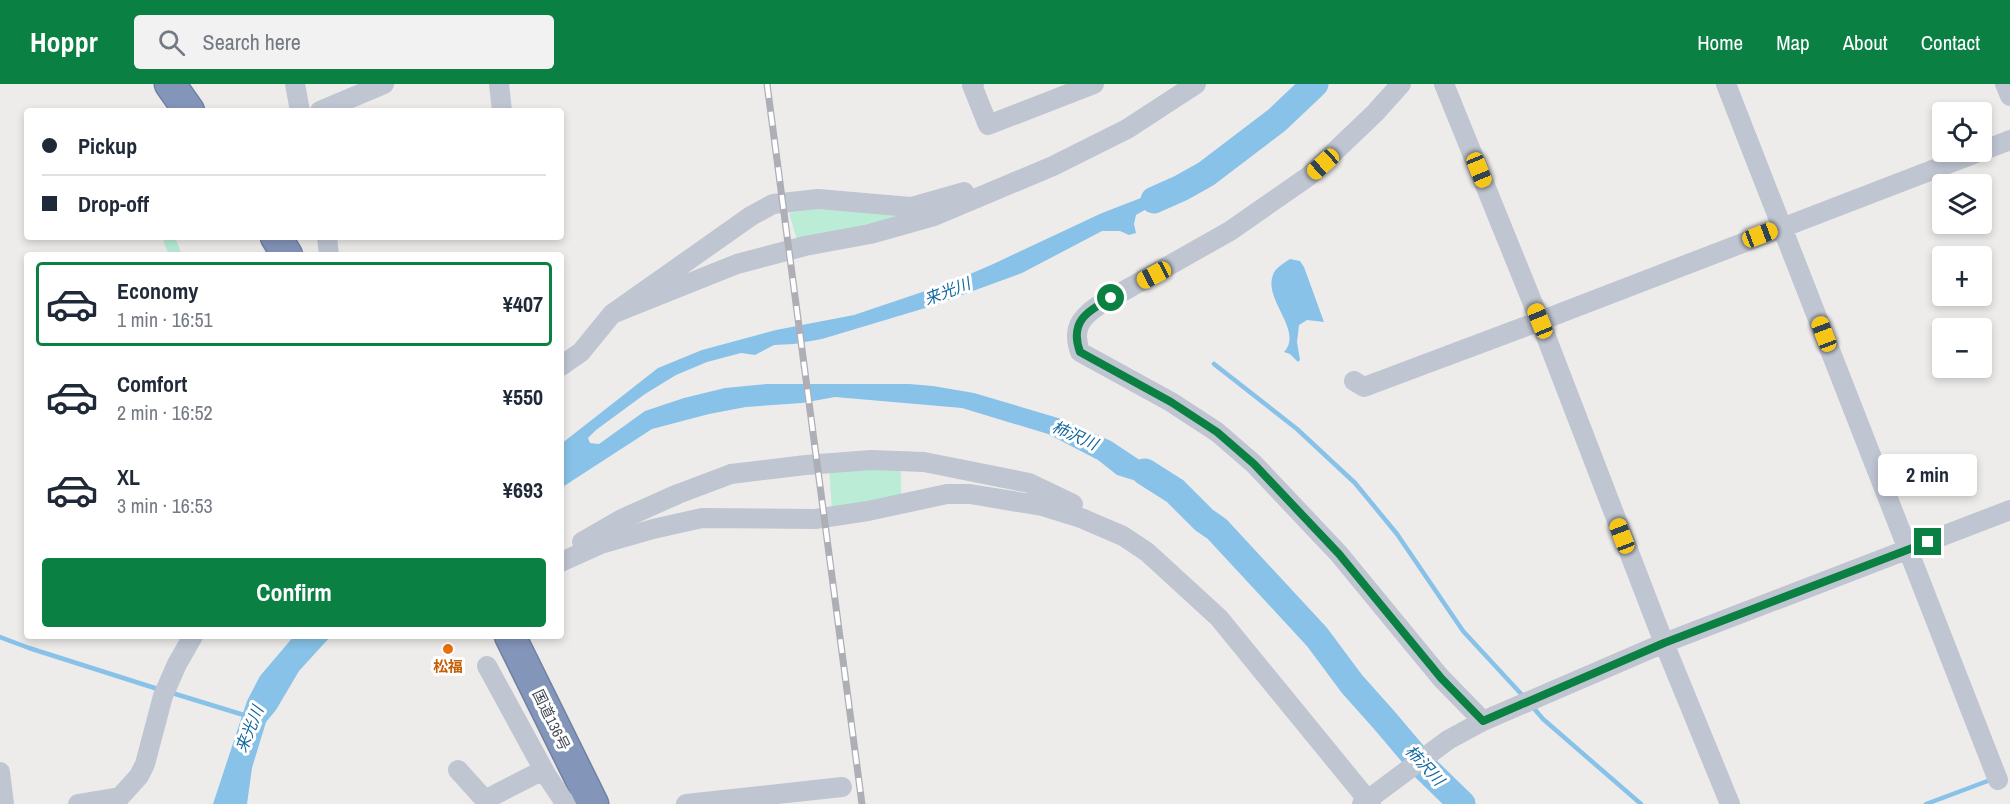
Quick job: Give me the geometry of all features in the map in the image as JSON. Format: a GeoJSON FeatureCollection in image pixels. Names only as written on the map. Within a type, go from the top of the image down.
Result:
{"type":"FeatureCollection","features":[{"type":"Feature","properties":{"kind":"highway"},"geometry":{"type":"LineString","coordinates":[[170,84],[187,108]]}},
{"type":"Feature","properties":{"kind":"highway"},"geometry":{"type":"LineString","coordinates":[[189,84],[205,108]]}},
{"type":"Feature","properties":{"kind":"highway","name":"国道136号"},"geometry":{"type":"LineString","coordinates":[[498,639],[579,804]]}},
{"type":"Feature","properties":{"kind":"highway","name":"国道136号"},"geometry":{"type":"LineString","coordinates":[[511,639],[593,804]]}},
{"type":"Feature","properties":{"kind":"street"},"geometry":{"type":"LineString","coordinates":[[295,84],[299,108]]}},
{"type":"Feature","properties":{"kind":"street"},"geometry":{"type":"LineString","coordinates":[[327,108],[384,84]]}},
{"type":"Feature","properties":{"kind":"street"},"geometry":{"type":"LineString","coordinates":[[499,84],[502,108]]}},
{"type":"Feature","properties":{"kind":"street"},"geometry":{"type":"LineString","coordinates":[[974,84],[972,85],[988,125],[1094,84]]}},
{"type":"Feature","properties":{"kind":"street"},"geometry":{"type":"LineString","coordinates":[[612,314],[737,264],[805,246],[870,234],[934,216],[1053,166],[1127,129],[1196,84]]}},
{"type":"Feature","properties":{"kind":"street"},"geometry":{"type":"LineString","coordinates":[[1401,84],[1375,113],[1309,176],[1230,231],[1083,316],[1076,340],[1080,352],[1171,402],[1217,432],[1254,464],[1339,554],[1478,723]]}},
{"type":"Feature","properties":{"kind":"street"},"geometry":{"type":"LineString","coordinates":[[1444,84],[1540,321],[1664,643],[1730,804]]}},
{"type":"Feature","properties":{"kind":"street"},"geometry":{"type":"LineString","coordinates":[[1726,84],[1998,780]]}},
{"type":"Feature","properties":{"kind":"street"},"geometry":{"type":"LineString","coordinates":[[2005,84],[2010,96]]}},
{"type":"Feature","properties":{"kind":"street"},"geometry":{"type":"LineString","coordinates":[[1992,147],[2010,140]]}},
{"type":"Feature","properties":{"kind":"street"},"geometry":{"type":"LineString","coordinates":[[1354,381],[1364,387],[1952,162]]}},
{"type":"Feature","properties":{"kind":"street"},"geometry":{"type":"LineString","coordinates":[[564,364],[580,352],[612,314],[751,216],[773,204],[818,199],[911,207],[1053,166]]}},
{"type":"Feature","properties":{"kind":"street"},"geometry":{"type":"LineString","coordinates":[[564,552],[622,519],[731,474],[871,460],[924,462],[1029,483],[1096,515],[1147,552],[1219,618],[1369,801],[1448,740],[1478,723],[1664,643],[2010,510]]}},
{"type":"Feature","properties":{"kind":"street"},"geometry":{"type":"LineString","coordinates":[[564,561],[601,544],[702,518],[815,519],[868,511],[947,494],[970,494],[1042,506],[1081,518],[1120,534]]}},
{"type":"Feature","properties":{"kind":"street"},"geometry":{"type":"LineString","coordinates":[[78,804],[120,797],[139,776],[145,764],[163,696],[191,639]]}},
{"type":"Feature","properties":{"kind":"street"},"geometry":{"type":"LineString","coordinates":[[487,666],[543,770],[563,800],[569,804]]}},
{"type":"Feature","properties":{"kind":"street"},"geometry":{"type":"LineString","coordinates":[[458,770],[485,800],[543,770]]}},
{"type":"Feature","properties":{"kind":"street"},"geometry":{"type":"LineString","coordinates":[[0,772],[3,804]]}},
{"type":"Feature","properties":{"kind":"street"},"geometry":{"type":"LineString","coordinates":[[686,804],[842,786]]}},
{"type":"Feature","properties":{"kind":"green space"},"geometry":{"type":"Polygon","coordinates":[[[815,209],[918,216],[798,243],[789,213],[815,209]]]}},
{"type":"Feature","properties":{"kind":"green space"},"geometry":{"type":"Polygon","coordinates":[[[164,240],[176,240],[181,252],[168,252],[164,240]]]}},
{"type":"Feature","properties":{"kind":"green space"},"geometry":{"type":"Polygon","coordinates":[[[901,466],[901,498],[832,510],[829,469],[901,466]]]}},
{"type":"Feature","properties":{"kind":"water"},"geometry":{"type":"Polygon","coordinates":[[[1185,181],[1190,189],[1136,215],[1134,224],[1136,233],[1129,235],[1120,231],[1102,231],[1022,273],[932,306],[822,339],[774,345],[755,355],[741,353],[707,362],[676,375],[645,394],[588,438],[590,443],[599,444],[645,411],[725,388],[766,384],[933,386],[974,393],[1058,418],[1111,441],[1179,486],[1170,498],[1143,483],[1117,475],[1098,460],[1048,434],[962,408],[835,397],[802,403],[746,407],[652,429],[564,486],[564,442],[658,368],[702,350],[776,330],[854,315],[949,283],[1102,213],[1185,181]]]}},
{"type":"Feature","properties":{"kind":"water"},"geometry":{"type":"Polygon","coordinates":[[[1290,259],[1300,261],[1304,267],[1324,322],[1307,320],[1299,325],[1297,342],[1300,360],[1298,362],[1290,354],[1284,352],[1289,344],[1289,335],[1271,285],[1276,270],[1290,259]]]}},
{"type":"Feature","properties":{"kind":"water"},"geometry":{"type":"Polygon","coordinates":[[[291,639],[328,639],[299,671],[276,710],[266,722],[252,768],[247,804],[213,804],[247,701],[260,676],[291,639]]]}},
{"type":"Feature","properties":{"kind":"waterway","name":"来光川"},"geometry":{"type":"LineString","coordinates":[[1154,200],[1206,174],[1277,120],[1315,84]]}},
{"type":"Feature","properties":{"kind":"waterway"},"geometry":{"type":"LineString","coordinates":[[1214,364],[1297,429],[1355,483],[1397,534],[1463,631],[1524,697]]}},
{"type":"Feature","properties":{"kind":"waterway","name":"柿沢川"},"geometry":{"type":"LineString","coordinates":[[1145,472],[1175,491],[1204,520],[1217,529],[1317,637],[1352,684],[1423,766],[1462,804]]}},
{"type":"Feature","properties":{"kind":"waterway"},"geometry":{"type":"LineString","coordinates":[[0,637],[161,690]]}},
{"type":"Feature","properties":{"kind":"waterway"},"geometry":{"type":"LineString","coordinates":[[169,692],[247,716]]}},
{"type":"Feature","properties":{"kind":"waterway"},"geometry":{"type":"LineString","coordinates":[[1531,705],[1543,719],[1641,804]]}},
{"type":"Feature","properties":{"kind":"waterway"},"geometry":{"type":"LineString","coordinates":[[1926,804],[1993,779]]}},
{"type":"Feature","properties":{"kind":"railway"},"geometry":{"type":"LineString","coordinates":[[767,84],[862,804]]}},
{"type":"Feature","properties":{"kind":"place","name":"松福"},"geometry":{"type":"Point","coordinates":[448,649]}},
{"type":"Feature","properties":{"kind":"route"},"geometry":{"type":"LineString","coordinates":[[1111,298],[1083,316],[1076,340],[1080,352],[1171,402],[1217,432],[1254,464],[1339,554],[1441,678],[1483,721],[1664,643],[1928,542]]}}]}
